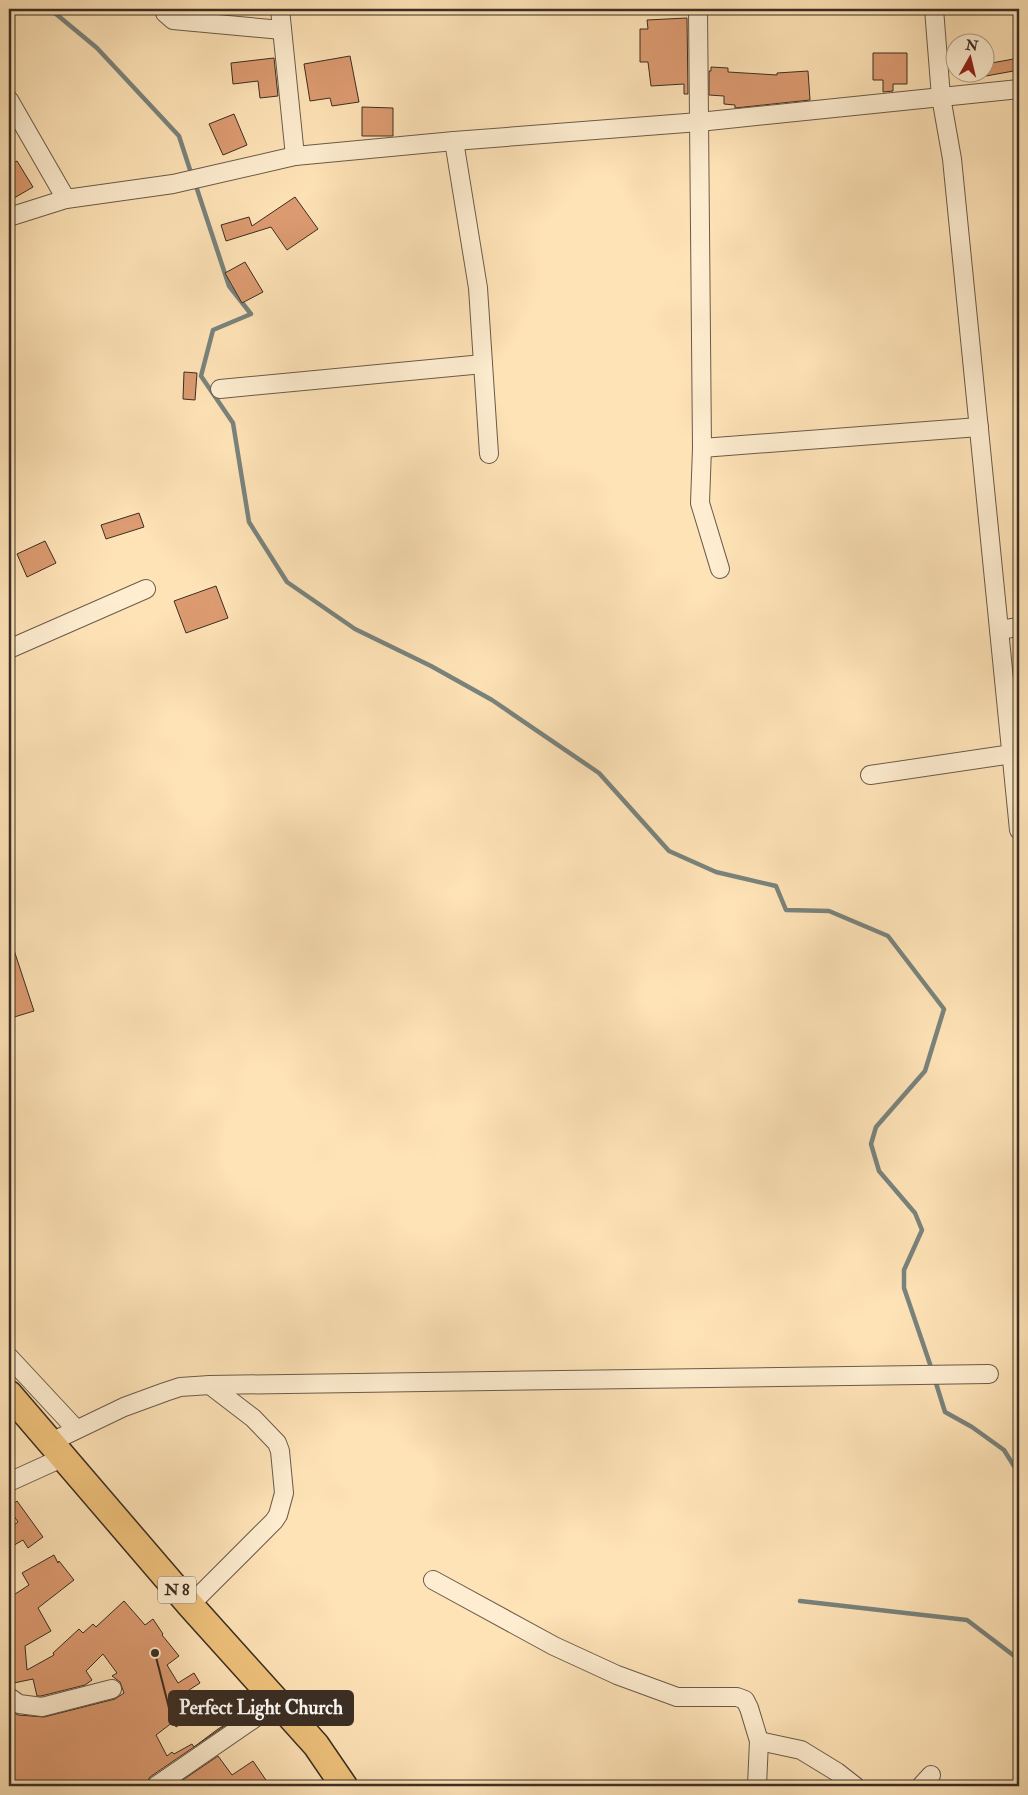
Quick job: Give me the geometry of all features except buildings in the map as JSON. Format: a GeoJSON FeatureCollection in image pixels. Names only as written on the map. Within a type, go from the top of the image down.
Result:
{"type":"FeatureCollection","features":[{"type":"Feature","properties":{"kind":"highway","name":"N 8"},"geometry":{"type":"LineString","coordinates":[[9,1394],[190,1605],[316,1745],[344,1786]]}},
{"type":"Feature","properties":{"kind":"street"},"geometry":{"type":"LineString","coordinates":[[164,9],[165,13],[173,20],[282,30]]}},
{"type":"Feature","properties":{"kind":"street"},"geometry":{"type":"LineString","coordinates":[[280,9],[296,156]]}},
{"type":"Feature","properties":{"kind":"street"},"geometry":{"type":"LineString","coordinates":[[698,9],[702,448],[700,504],[720,569]]}},
{"type":"Feature","properties":{"kind":"street"},"geometry":{"type":"LineString","coordinates":[[934,9],[941,97],[952,159],[980,427],[998,630],[1019,830]]}},
{"type":"Feature","properties":{"kind":"street"},"geometry":{"type":"LineString","coordinates":[[9,217],[66,199],[174,184],[296,156],[454,141],[698,122],[1019,90]]}},
{"type":"Feature","properties":{"kind":"street"},"geometry":{"type":"LineString","coordinates":[[9,100],[66,199]]}},
{"type":"Feature","properties":{"kind":"street"},"geometry":{"type":"LineString","coordinates":[[454,141],[476,270],[489,454]]}},
{"type":"Feature","properties":{"kind":"street"},"geometry":{"type":"LineString","coordinates":[[220,389],[483,364]]}},
{"type":"Feature","properties":{"kind":"street"},"geometry":{"type":"LineString","coordinates":[[702,448],[980,427]]}},
{"type":"Feature","properties":{"kind":"street"},"geometry":{"type":"LineString","coordinates":[[9,650],[146,589]]}},
{"type":"Feature","properties":{"kind":"street"},"geometry":{"type":"LineString","coordinates":[[998,630],[1019,627]]}},
{"type":"Feature","properties":{"kind":"street"},"geometry":{"type":"LineString","coordinates":[[870,775],[1012,754]]}},
{"type":"Feature","properties":{"kind":"street"},"geometry":{"type":"LineString","coordinates":[[9,1357],[76,1430]]}},
{"type":"Feature","properties":{"kind":"street"},"geometry":{"type":"LineString","coordinates":[[9,1482],[58,1450],[76,1430],[124,1407],[180,1387],[210,1385],[989,1374]]}},
{"type":"Feature","properties":{"kind":"street"},"geometry":{"type":"LineString","coordinates":[[190,1605],[274,1521],[278,1515],[284,1493],[280,1451],[277,1443],[254,1418],[210,1385]]}},
{"type":"Feature","properties":{"kind":"street"},"geometry":{"type":"LineString","coordinates":[[433,1580],[554,1646],[617,1676],[677,1697],[737,1697],[745,1700],[750,1708],[759,1741],[756,1786]]}},
{"type":"Feature","properties":{"kind":"street"},"geometry":{"type":"LineString","coordinates":[[9,1697],[19,1704],[42,1707],[112,1689]]}},
{"type":"Feature","properties":{"kind":"street"},"geometry":{"type":"LineString","coordinates":[[156,1786],[278,1702]]}},
{"type":"Feature","properties":{"kind":"street"},"geometry":{"type":"LineString","coordinates":[[759,1741],[801,1750],[838,1772],[855,1786]]}},
{"type":"Feature","properties":{"kind":"waterway"},"geometry":{"type":"LineString","coordinates":[[50,9],[97,48],[179,136],[192,176]]}},
{"type":"Feature","properties":{"kind":"waterway"},"geometry":{"type":"LineString","coordinates":[[195,183],[229,286],[251,314],[213,330],[201,376],[233,423],[249,522],[287,582],[355,629],[431,666],[492,700],[599,773],[669,851],[716,872],[776,886],[786,910],[829,911],[888,936],[944,1009],[925,1071],[876,1127],[871,1144],[879,1171],[915,1213],[922,1230],[904,1270],[904,1288],[932,1370]]}},
{"type":"Feature","properties":{"kind":"waterway"},"geometry":{"type":"LineString","coordinates":[[935,1380],[945,1412],[972,1427],[1004,1450],[1019,1474]]}},
{"type":"Feature","properties":{"kind":"waterway"},"geometry":{"type":"LineString","coordinates":[[800,1601],[967,1620],[1013,1655],[1019,1657]]}},
{"type":"Feature","properties":{"kind":"place","name":"Perfect Light Church"},"geometry":{"type":"Point","coordinates":[155,1653]}}]}
